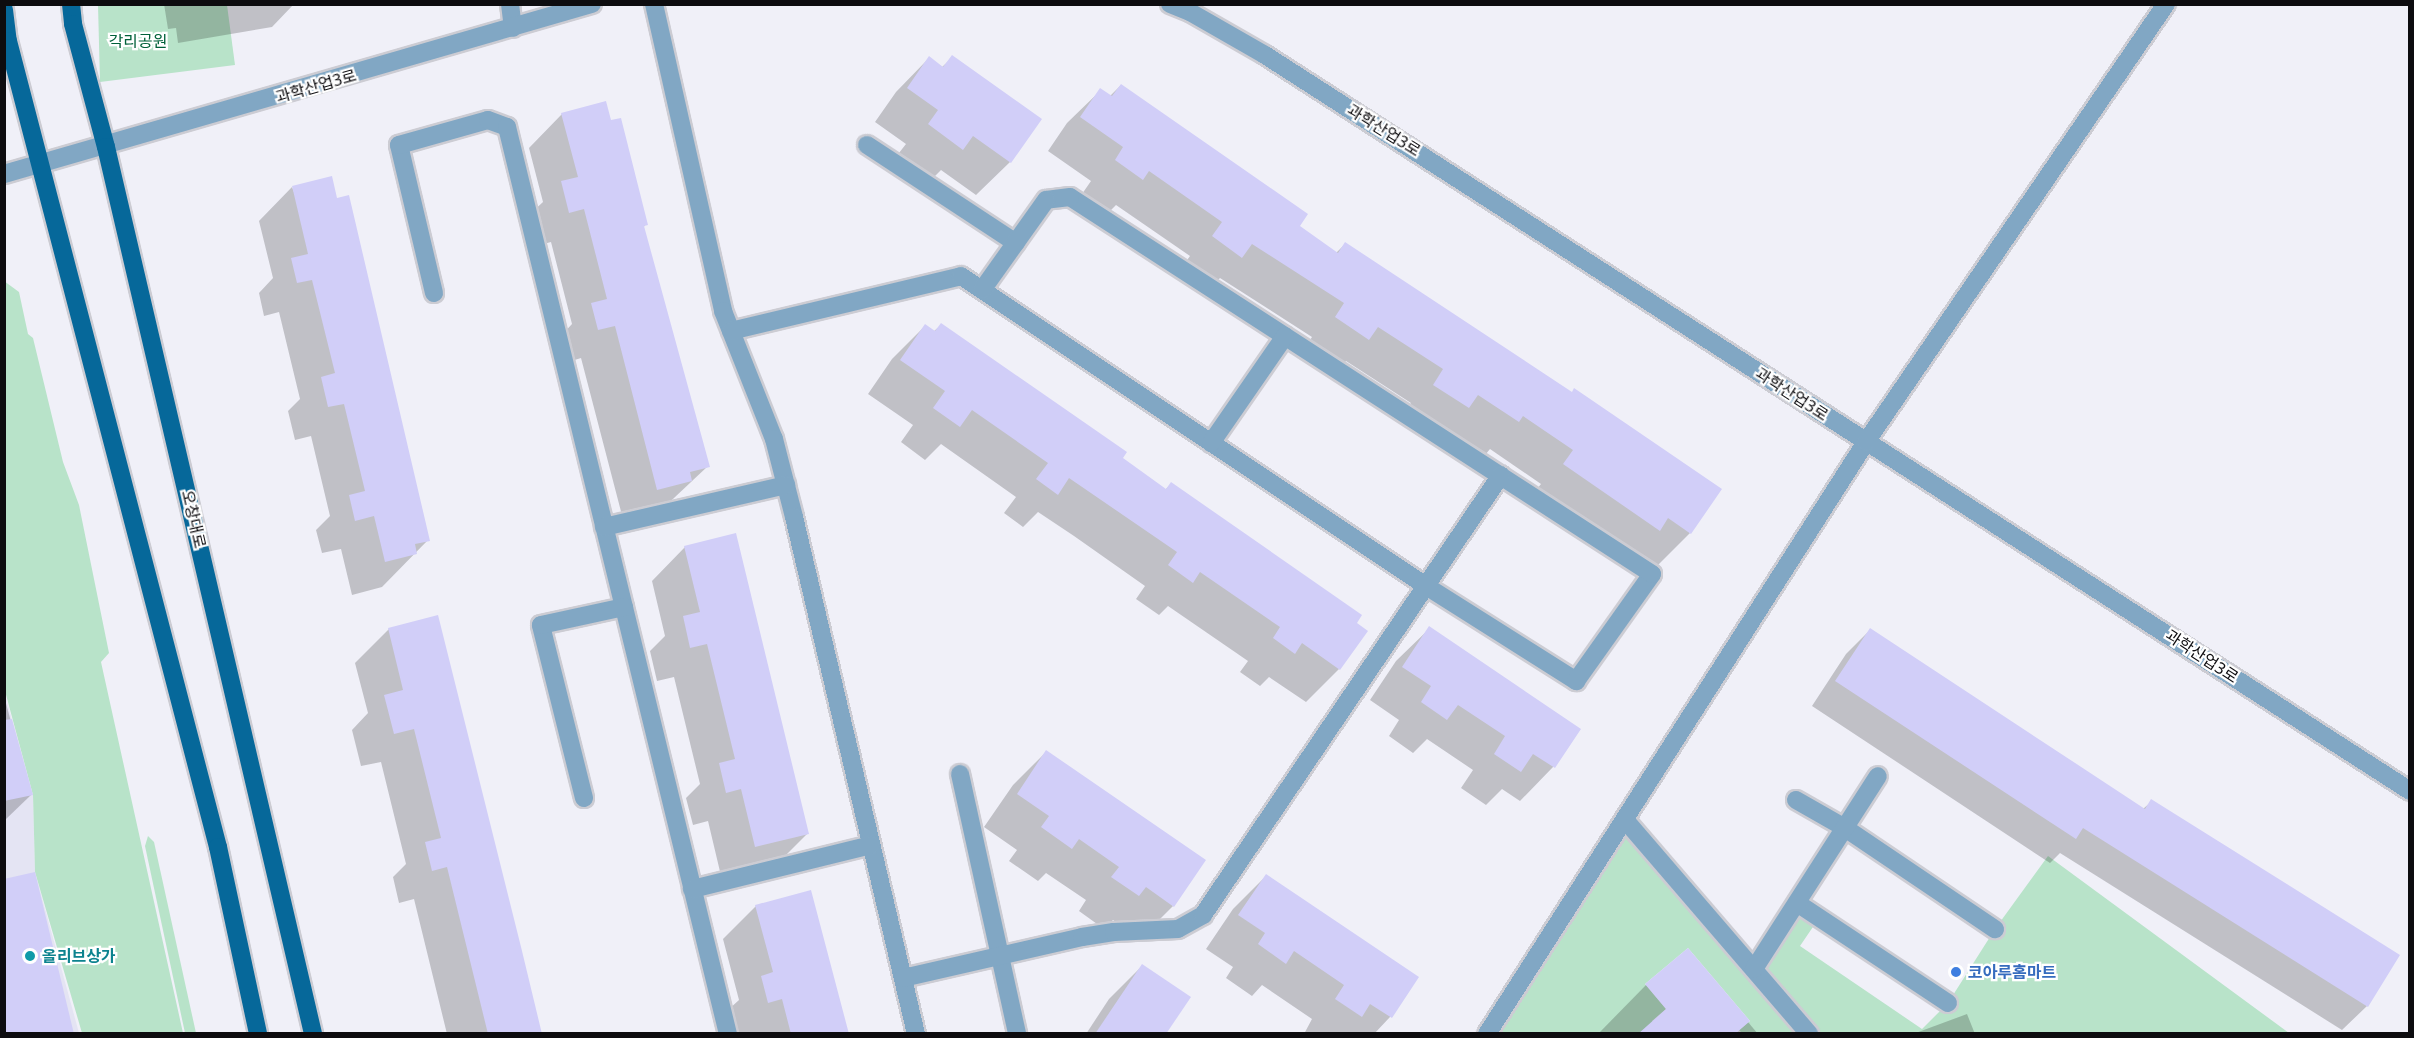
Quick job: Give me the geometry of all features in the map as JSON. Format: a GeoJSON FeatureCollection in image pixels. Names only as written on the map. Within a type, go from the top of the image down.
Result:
{"type":"FeatureCollection","features":[{"type":"Feature","properties":{"kind":"main road","name":"오창대로"},"geometry":{"type":"LineString","coordinates":[[71,4],[73,24],[106,147],[314,1034]]}},
{"type":"Feature","properties":{"kind":"main road"},"geometry":{"type":"LineString","coordinates":[[4,10],[8,41],[218,847],[258,1034]]}},
{"type":"Feature","properties":{"kind":"street"},"geometry":{"type":"LineString","coordinates":[[510,4],[513,28]]}},
{"type":"Feature","properties":{"kind":"street","name":"과학산업3로"},"geometry":{"type":"LineString","coordinates":[[4,174],[106,147],[592,4]]}},
{"type":"Feature","properties":{"kind":"street"},"geometry":{"type":"LineString","coordinates":[[654,4],[723,310],[774,439],[786,485],[916,1034]]}},
{"type":"Feature","properties":{"kind":"street","name":"과학산업3로"},"geometry":{"type":"LineString","coordinates":[[1170,4],[1190,12],[1275,61],[2409,791]]}},
{"type":"Feature","properties":{"kind":"street"},"geometry":{"type":"LineString","coordinates":[[1487,1034],[1866,442],[2166,4]]}},
{"type":"Feature","properties":{"kind":"street"},"geometry":{"type":"LineString","coordinates":[[434,293],[399,145],[488,120],[507,127],[728,1034]]}},
{"type":"Feature","properties":{"kind":"street"},"geometry":{"type":"LineString","coordinates":[[867,145],[1016,243]]}},
{"type":"Feature","properties":{"kind":"street"},"geometry":{"type":"LineString","coordinates":[[731,331],[961,276],[982,290],[1211,442],[1426,586],[1576,681],[1652,574],[1070,197],[1046,200],[982,290]]}},
{"type":"Feature","properties":{"kind":"street"},"geometry":{"type":"LineString","coordinates":[[1211,442],[1286,336]]}},
{"type":"Feature","properties":{"kind":"street"},"geometry":{"type":"LineString","coordinates":[[903,978],[1114,932],[1178,929],[1203,915],[1501,475]]}},
{"type":"Feature","properties":{"kind":"street"},"geometry":{"type":"LineString","coordinates":[[604,527],[786,485]]}},
{"type":"Feature","properties":{"kind":"street"},"geometry":{"type":"LineString","coordinates":[[584,798],[541,625],[624,607]]}},
{"type":"Feature","properties":{"kind":"street"},"geometry":{"type":"LineString","coordinates":[[960,774],[1017,1034]]}},
{"type":"Feature","properties":{"kind":"street"},"geometry":{"type":"LineString","coordinates":[[1754,969],[1878,776]]}},
{"type":"Feature","properties":{"kind":"street"},"geometry":{"type":"LineString","coordinates":[[1796,800],[1845,828],[1995,929]]}},
{"type":"Feature","properties":{"kind":"street"},"geometry":{"type":"LineString","coordinates":[[1626,820],[1809,1034]]}},
{"type":"Feature","properties":{"kind":"street"},"geometry":{"type":"LineString","coordinates":[[692,889],[872,845]]}},
{"type":"Feature","properties":{"kind":"street"},"geometry":{"type":"LineString","coordinates":[[1797,903],[1948,1004]]}},
{"type":"Feature","properties":{"kind":"shaded area","name":"올리브상가"},"geometry":{"type":"Polygon","coordinates":[[[4,691],[33,795],[35,872],[79,1033],[5,1033],[4,691]]]}},
{"type":"Feature","properties":{"kind":"green space","name":"각리공원"},"geometry":{"type":"Polygon","coordinates":[[[98,5],[227,5],[235,65],[100,82],[98,5]]]}},
{"type":"Feature","properties":{"kind":"green space"},"geometry":{"type":"Polygon","coordinates":[[[4,281],[19,292],[28,334],[33,338],[63,462],[79,505],[109,653],[101,662],[183,1033],[82,1033],[35,872],[33,795],[5,691],[4,281]]]}},
{"type":"Feature","properties":{"kind":"green space"},"geometry":{"type":"Polygon","coordinates":[[[1626,821],[1754,969],[1797,903],[1819,918],[1800,946],[1922,1029],[1948,1003],[1995,929],[2048,856],[2289,1033],[1742,1033],[1739,1030],[1750,1021],[1688,948],[1645,984],[1666,1009],[1652,1021],[1662,1033],[1487,1034],[1626,821]]]}},
{"type":"Feature","properties":{"kind":"green space"},"geometry":{"type":"Polygon","coordinates":[[[148,836],[154,842],[196,1033],[185,1033],[145,846],[148,836]]]}},
{"type":"Feature","properties":{"kind":"building"},"geometry":{"type":"Polygon","coordinates":[[[952,55],[1042,119],[1011,163],[973,136],[963,150],[928,124],[938,110],[907,88],[929,56],[943,67],[952,55]]]}},
{"type":"Feature","properties":{"kind":"building"},"geometry":{"type":"Polygon","coordinates":[[[1121,84],[1308,214],[1300,226],[1338,253],[1345,242],[1572,392],[1574,388],[1722,489],[1691,534],[1668,518],[1660,531],[1563,464],[1573,450],[1523,416],[1519,422],[1478,395],[1469,408],[1433,385],[1443,369],[1378,327],[1369,340],[1335,317],[1344,303],[1252,244],[1242,258],[1212,236],[1222,222],[1149,171],[1143,180],[1115,160],[1123,147],[1080,117],[1100,88],[1112,96],[1121,84]]]}},
{"type":"Feature","properties":{"kind":"building"},"geometry":{"type":"Polygon","coordinates":[[[606,101],[611,120],[621,118],[648,225],[644,226],[710,467],[690,472],[692,481],[657,490],[615,326],[598,330],[591,303],[607,299],[584,209],[569,213],[561,181],[578,177],[561,113],[606,101]]]}},
{"type":"Feature","properties":{"kind":"building"},"geometry":{"type":"Polygon","coordinates":[[[332,176],[337,198],[349,195],[430,541],[415,544],[417,554],[385,562],[374,516],[355,521],[349,495],[365,491],[344,404],[328,407],[321,377],[335,373],[312,280],[297,283],[291,258],[308,254],[292,186],[332,176]]]}},
{"type":"Feature","properties":{"kind":"building"},"geometry":{"type":"Polygon","coordinates":[[[941,323],[1127,452],[1123,458],[1166,489],[1171,482],[1362,615],[1357,623],[1368,631],[1340,670],[1302,643],[1295,654],[1273,638],[1280,627],[1200,572],[1193,583],[1168,565],[1177,552],[1069,478],[1058,495],[1036,479],[1048,463],[972,410],[960,427],[933,408],[945,391],[900,360],[925,324],[935,331],[941,323]]]}},
{"type":"Feature","properties":{"kind":"building"},"geometry":{"type":"Polygon","coordinates":[[[736,533],[809,834],[755,847],[741,789],[726,793],[719,763],[735,759],[707,644],[690,648],[683,616],[700,612],[684,546],[736,533]]]}},
{"type":"Feature","properties":{"kind":"building"},"geometry":{"type":"Polygon","coordinates":[[[438,615],[542,1034],[488,1034],[447,867],[432,871],[425,842],[441,838],[414,729],[394,734],[384,695],[403,690],[388,628],[438,615]]]}},
{"type":"Feature","properties":{"kind":"building"},"geometry":{"type":"Polygon","coordinates":[[[1429,626],[1581,729],[1555,768],[1533,754],[1521,772],[1494,754],[1505,736],[1458,705],[1447,720],[1421,702],[1431,686],[1402,667],[1429,626]]]}},
{"type":"Feature","properties":{"kind":"building"},"geometry":{"type":"Polygon","coordinates":[[[1870,628],[2145,809],[2151,799],[2400,955],[2368,1007],[2083,828],[2076,839],[1835,681],[1870,628]]]}},
{"type":"Feature","properties":{"kind":"building"},"geometry":{"type":"Polygon","coordinates":[[[12,719],[33,795],[4,801],[4,720],[12,719]]]}},
{"type":"Feature","properties":{"kind":"building"},"geometry":{"type":"Polygon","coordinates":[[[1046,750],[1206,860],[1174,907],[1146,887],[1139,896],[1111,877],[1119,867],[1079,839],[1072,849],[1041,827],[1049,816],[1017,794],[1046,750]]]}},
{"type":"Feature","properties":{"kind":"building","name":"올리브상가"},"geometry":{"type":"Polygon","coordinates":[[[35,872],[74,1034],[4,1034],[4,879],[35,872]]]}},
{"type":"Feature","properties":{"kind":"building"},"geometry":{"type":"Polygon","coordinates":[[[1266,874],[1419,977],[1392,1018],[1370,1004],[1362,1017],[1335,999],[1344,985],[1294,951],[1286,964],[1258,944],[1265,933],[1238,915],[1266,874]]]}},
{"type":"Feature","properties":{"kind":"building"},"geometry":{"type":"Polygon","coordinates":[[[811,890],[849,1034],[791,1034],[782,999],[768,1003],[761,976],[773,972],[755,905],[811,890]]]}},
{"type":"Feature","properties":{"kind":"building"},"geometry":{"type":"Polygon","coordinates":[[[1688,948],[1750,1021],[1735,1034],[1638,1034],[1666,1009],[1645,984],[1688,948]]]}},
{"type":"Feature","properties":{"kind":"building"},"geometry":{"type":"Polygon","coordinates":[[[1142,964],[1191,997],[1166,1034],[1095,1034],[1142,964]]]}},
{"type":"Feature","properties":{"kind":"place","name":"올리브상가"},"geometry":{"type":"Point","coordinates":[30,956]}},
{"type":"Feature","properties":{"kind":"place","name":"코아루홈마트"},"geometry":{"type":"Point","coordinates":[1956,972]}}]}
